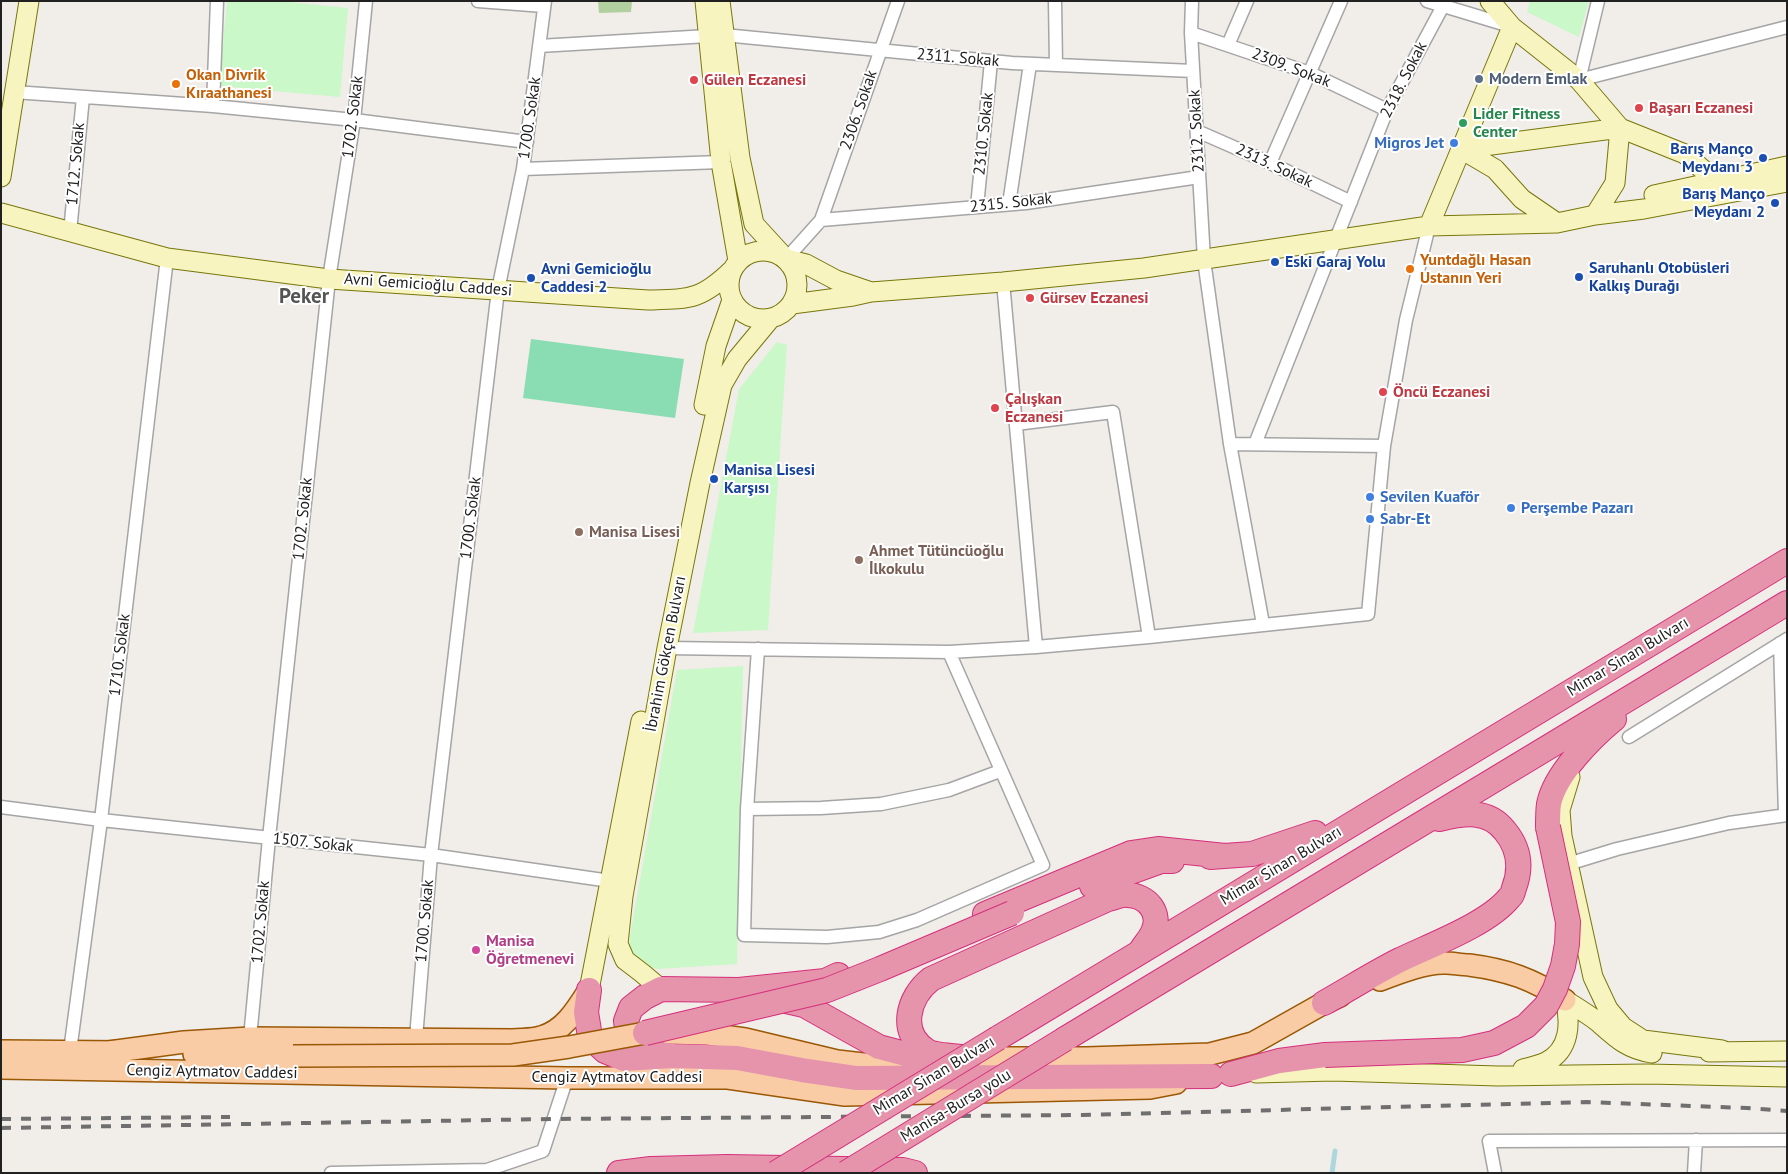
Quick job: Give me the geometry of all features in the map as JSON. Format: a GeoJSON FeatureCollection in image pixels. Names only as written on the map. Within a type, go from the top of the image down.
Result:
{"type":"FeatureCollection","features":[{"type":"Feature","properties":{"kind":"highway","name":"Mimar Sinan Bulvarı"},"geometry":{"type":"LineString","coordinates":[[776,1173],[1787,561]]}},
{"type":"Feature","properties":{"kind":"highway"},"geometry":{"type":"LineString","coordinates":[[589,990],[586,1012],[590,1037],[605,1051],[624,1059],[673,1056],[737,1058],[857,1078],[1221,1075],[1279,1061],[1325,1055],[1462,1050],[1494,1043],[1526,1026],[1546,1006],[1555,989],[1563,966],[1568,922],[1548,827],[1549,804],[1554,788],[1570,764],[1602,729],[1659,680],[1787,603]]}},
{"type":"Feature","properties":{"kind":"highway","name":"Manisa-Bursa yolu"},"geometry":{"type":"LineString","coordinates":[[846,1173],[1659,680]]}},
{"type":"Feature","properties":{"kind":"highway"},"geometry":{"type":"LineString","coordinates":[[1324,1003],[1399,961],[1490,916],[1510,897],[1517,881],[1519,860],[1513,841],[1498,823],[1477,814],[1458,814],[1425,822]]}},
{"type":"Feature","properties":{"kind":"highway"},"geometry":{"type":"LineString","coordinates":[[645,1033],[827,990],[880,970],[1012,913],[1162,862],[1252,854],[1362,817]]}},
{"type":"Feature","properties":{"kind":"highway"},"geometry":{"type":"LineString","coordinates":[[673,1056],[645,1052],[632,1044],[628,1035],[626,1021],[631,1008],[645,997],[660,989],[739,990],[825,981],[1131,853],[1158,849],[1225,856]]}},
{"type":"Feature","properties":{"kind":"highway"},"geometry":{"type":"LineString","coordinates":[[970,1058],[929,1052],[915,1040],[910,1027],[911,1005],[922,985],[931,978],[1108,899],[1126,894],[1141,897],[1151,906],[1156,918],[1154,931],[1140,952]]}},
{"type":"Feature","properties":{"kind":"highway"},"geometry":{"type":"LineString","coordinates":[[739,990],[804,1005],[878,1047],[913,1056],[970,1058]]}},
{"type":"Feature","properties":{"kind":"highway"},"geometry":{"type":"LineString","coordinates":[[619,1173],[651,1168],[727,1167],[903,1170],[915,1173]]}},
{"type":"Feature","properties":{"kind":"main road"},"geometry":{"type":"LineString","coordinates":[[1,177],[28,1]]}},
{"type":"Feature","properties":{"kind":"main road"},"geometry":{"type":"LineString","coordinates":[[706,1],[716,36],[754,224],[786,260],[792,267],[798,286],[792,304],[786,311],[771,318],[753,318],[744,314],[732,300],[729,290],[729,279],[736,265],[752,253],[767,251],[777,254],[786,260],[806,264],[836,280],[871,292]]}},
{"type":"Feature","properties":{"kind":"main road"},"geometry":{"type":"LineString","coordinates":[[720,1],[716,36],[721,162],[736,265]]}},
{"type":"Feature","properties":{"kind":"main road"},"geometry":{"type":"LineString","coordinates":[[1493,2],[1512,26],[1579,80],[1620,128],[1685,154],[1716,181]]}},
{"type":"Feature","properties":{"kind":"main road"},"geometry":{"type":"LineString","coordinates":[[1429,226],[1512,26]]}},
{"type":"Feature","properties":{"kind":"main road"},"geometry":{"type":"LineString","coordinates":[[1461,149],[1620,128]]}},
{"type":"Feature","properties":{"kind":"main road"},"geometry":{"type":"LineString","coordinates":[[1594,216],[1615,183],[1620,128]]}},
{"type":"Feature","properties":{"kind":"main road"},"geometry":{"type":"LineString","coordinates":[[1461,149],[1494,170],[1522,199],[1557,223]]}},
{"type":"Feature","properties":{"kind":"main road"},"geometry":{"type":"LineString","coordinates":[[1594,216],[1619,203],[1787,166]]}},
{"type":"Feature","properties":{"kind":"main road"},"geometry":{"type":"LineString","coordinates":[[792,304],[871,292],[1003,282],[1144,268],[1429,226],[1557,223],[1787,182]]}},
{"type":"Feature","properties":{"kind":"main road","name":"Avni Gemicioğlu Caddesi"},"geometry":{"type":"LineString","coordinates":[[1,213],[167,258],[329,279],[648,300],[681,300],[695,297],[716,286],[736,265]]}},
{"type":"Feature","properties":{"kind":"main road","name":"İbrahim Gökçen Bulvarı"},"geometry":{"type":"LineString","coordinates":[[660,989],[642,972],[625,960],[618,944],[617,882],[716,346],[732,300]]}},
{"type":"Feature","properties":{"kind":"main road","name":"İbrahim Gökçen Bulvarı"},"geometry":{"type":"LineString","coordinates":[[589,990],[617,882],[722,385],[737,359],[771,318]]}},
{"type":"Feature","properties":{"kind":"main road"},"geometry":{"type":"LineString","coordinates":[[1586,746],[1566,787],[1560,810],[1562,836],[1593,977],[1608,1009],[1623,1027],[1643,1040],[1722,1050]]}},
{"type":"Feature","properties":{"kind":"main road","name":"Cengiz Aytmatov Caddesi"},"geometry":{"type":"LineString","coordinates":[[1,1051],[293,1056],[513,1055],[645,1033],[708,1034],[745,1040],[837,1061],[889,1067],[970,1058],[1087,1058],[1210,1054],[1253,1043],[1324,1003],[1403,971],[1445,962],[1516,974],[1565,1000]]}},
{"type":"Feature","properties":{"kind":"main road"},"geometry":{"type":"LineString","coordinates":[[109,1052],[184,1042],[250,1038],[513,1040],[540,1038],[555,1031],[573,1014],[589,990]]}},
{"type":"Feature","properties":{"kind":"main road"},"geometry":{"type":"LineString","coordinates":[[1565,1000],[1597,1022],[1612,1036],[1642,1052],[1663,1055],[1722,1050],[1787,1051]]}},
{"type":"Feature","properties":{"kind":"main road"},"geometry":{"type":"LineString","coordinates":[[1498,1076],[1546,1062],[1558,1054],[1566,1039],[1569,1025],[1565,1000]]}},
{"type":"Feature","properties":{"kind":"main road","name":"Cengiz Aytmatov Caddesi"},"geometry":{"type":"LineString","coordinates":[[1,1068],[568,1078],[728,1078],[845,1095],[1150,1088],[1221,1075]]}},
{"type":"Feature","properties":{"kind":"main road"},"geometry":{"type":"LineString","coordinates":[[1221,1075],[1333,1071],[1498,1076],[1647,1074],[1787,1077]]}},
{"type":"Feature","properties":{"kind":"street"},"geometry":{"type":"LineString","coordinates":[[213,106],[216,1]]}},
{"type":"Feature","properties":{"kind":"street","name":"1702. Sokak"},"geometry":{"type":"LineString","coordinates":[[250,1038],[269,838],[329,279],[354,120],[366,1]]}},
{"type":"Feature","properties":{"kind":"street"},"geometry":{"type":"LineString","coordinates":[[478,1],[544,4]]}},
{"type":"Feature","properties":{"kind":"street","name":"2306. Sokak"},"geometry":{"type":"LineString","coordinates":[[821,220],[898,1]]}},
{"type":"Feature","properties":{"kind":"street"},"geometry":{"type":"LineString","coordinates":[[1055,1],[1056,66]]}},
{"type":"Feature","properties":{"kind":"street","name":"2312. Sokak"},"geometry":{"type":"LineString","coordinates":[[1192,1],[1191,33],[1204,260],[1230,444],[1263,624]]}},
{"type":"Feature","properties":{"kind":"street"},"geometry":{"type":"LineString","coordinates":[[1228,45],[1246,1]]}},
{"type":"Feature","properties":{"kind":"street"},"geometry":{"type":"LineString","coordinates":[[1270,163],[1341,1]]}},
{"type":"Feature","properties":{"kind":"street"},"geometry":{"type":"LineString","coordinates":[[1426,1],[1512,26]]}},
{"type":"Feature","properties":{"kind":"street"},"geometry":{"type":"LineString","coordinates":[[1598,1],[1579,80],[1787,26]]}},
{"type":"Feature","properties":{"kind":"street","name":"1700. Sokak"},"geometry":{"type":"LineString","coordinates":[[416,1038],[431,855],[498,290],[523,169],[544,4]]}},
{"type":"Feature","properties":{"kind":"street","name":"2318. Sokak"},"geometry":{"type":"LineString","coordinates":[[1255,444],[1387,110],[1443,6]]}},
{"type":"Feature","properties":{"kind":"street","name":"2309. Sokak"},"geometry":{"type":"LineString","coordinates":[[1191,33],[1310,73],[1387,110]]}},
{"type":"Feature","properties":{"kind":"street","name":"2311. Sokak"},"geometry":{"type":"LineString","coordinates":[[539,46],[716,36],[1056,66],[1193,71]]}},
{"type":"Feature","properties":{"kind":"street","name":"2310. Sokak"},"geometry":{"type":"LineString","coordinates":[[977,207],[991,61]]}},
{"type":"Feature","properties":{"kind":"street","name":"2310. Sokak"},"geometry":{"type":"LineString","coordinates":[[1009,204],[1030,64]]}},
{"type":"Feature","properties":{"kind":"street"},"geometry":{"type":"LineString","coordinates":[[14,92],[213,106],[354,120],[527,142]]}},
{"type":"Feature","properties":{"kind":"street","name":"1712. Sokak"},"geometry":{"type":"LineString","coordinates":[[70,232],[82,97]]}},
{"type":"Feature","properties":{"kind":"street","name":"2313. Sokak"},"geometry":{"type":"LineString","coordinates":[[1197,131],[1270,163],[1351,202]]}},
{"type":"Feature","properties":{"kind":"street"},"geometry":{"type":"LineString","coordinates":[[523,169],[721,162]]}},
{"type":"Feature","properties":{"kind":"street","name":"2315. Sokak"},"geometry":{"type":"LineString","coordinates":[[821,220],[1009,204],[1199,177]]}},
{"type":"Feature","properties":{"kind":"street"},"geometry":{"type":"LineString","coordinates":[[786,260],[821,220]]}},
{"type":"Feature","properties":{"kind":"street"},"geometry":{"type":"LineString","coordinates":[[667,648],[787,648],[949,652],[1036,647],[1149,637],[1368,614],[1384,446],[1406,320],[1429,226]]}},
{"type":"Feature","properties":{"kind":"street","name":"1710. Sokak"},"geometry":{"type":"LineString","coordinates":[[70,1051],[101,820],[167,258]]}},
{"type":"Feature","properties":{"kind":"street"},"geometry":{"type":"LineString","coordinates":[[1003,282],[1036,647]]}},
{"type":"Feature","properties":{"kind":"street"},"geometry":{"type":"LineString","coordinates":[[1016,424],[1113,412],[1149,637]]}},
{"type":"Feature","properties":{"kind":"street"},"geometry":{"type":"LineString","coordinates":[[1230,444],[1384,446]]}},
{"type":"Feature","properties":{"kind":"street"},"geometry":{"type":"LineString","coordinates":[[1629,737],[1783,641]]}},
{"type":"Feature","properties":{"kind":"street"},"geometry":{"type":"LineString","coordinates":[[1568,864],[1617,849],[1729,823],[1786,815],[1783,641]]}},
{"type":"Feature","properties":{"kind":"street"},"geometry":{"type":"LineString","coordinates":[[758,649],[748,809],[744,935],[827,937],[879,932],[917,920],[1043,865],[949,652]]}},
{"type":"Feature","properties":{"kind":"street"},"geometry":{"type":"LineString","coordinates":[[748,809],[821,808],[881,804],[949,790],[1000,771]]}},
{"type":"Feature","properties":{"kind":"street","name":"1507. Sokak"},"geometry":{"type":"LineString","coordinates":[[1,807],[101,820],[431,855],[617,882]]}},
{"type":"Feature","properties":{"kind":"street"},"geometry":{"type":"LineString","coordinates":[[331,1173],[487,1170],[543,1151],[568,1078]]}},
{"type":"Feature","properties":{"kind":"street"},"geometry":{"type":"LineString","coordinates":[[1494,1173],[1490,1140],[1787,1140]]}},
{"type":"Feature","properties":{"kind":"street"},"geometry":{"type":"LineString","coordinates":[[1694,1173],[1696,1140]]}},
{"type":"Feature","properties":{"kind":"green space"},"geometry":{"type":"Polygon","coordinates":[[[227,1],[279,1],[348,8],[340,97],[219,86],[227,1]]]}},
{"type":"Feature","properties":{"kind":"green space"},"geometry":{"type":"Polygon","coordinates":[[[598,1],[632,1],[631,12],[599,13],[598,1]]]}},
{"type":"Feature","properties":{"kind":"green space"},"geometry":{"type":"Polygon","coordinates":[[[1530,1],[1589,1],[1579,37],[1527,12],[1530,1]]]}},
{"type":"Feature","properties":{"kind":"green space"},"geometry":{"type":"Polygon","coordinates":[[[531,339],[684,359],[675,418],[523,398],[531,339]]]}},
{"type":"Feature","properties":{"kind":"green space"},"geometry":{"type":"Polygon","coordinates":[[[777,342],[787,345],[768,630],[693,633],[739,389],[777,342]]]}},
{"type":"Feature","properties":{"kind":"green space"},"geometry":{"type":"Polygon","coordinates":[[[743,666],[737,964],[657,969],[641,965],[629,953],[630,936],[677,670],[743,666]]]}},
{"type":"Feature","properties":{"kind":"waterway"},"geometry":{"type":"LineString","coordinates":[[1332,1173],[1335,1151]]}},
{"type":"Feature","properties":{"kind":"railway"},"geometry":{"type":"LineString","coordinates":[[1,1128],[553,1119],[1082,1115],[1587,1102],[1787,1111]]}},
{"type":"Feature","properties":{"kind":"railway"},"geometry":{"type":"LineString","coordinates":[[1,1119],[230,1117]]}},
{"type":"Feature","properties":{"kind":"place","name":"Modern Emlak"},"geometry":{"type":"Point","coordinates":[1479,79]}},
{"type":"Feature","properties":{"kind":"place","name":"Gülen Eczanesi"},"geometry":{"type":"Point","coordinates":[694,80]}},
{"type":"Feature","properties":{"kind":"place","name":"Okan Divrik Kıraathanesi"},"geometry":{"type":"Point","coordinates":[176,84]}},
{"type":"Feature","properties":{"kind":"place","name":"Başarı Eczanesi"},"geometry":{"type":"Point","coordinates":[1639,108]}},
{"type":"Feature","properties":{"kind":"place","name":"Lider Fitness Center"},"geometry":{"type":"Point","coordinates":[1463,123]}},
{"type":"Feature","properties":{"kind":"place","name":"Migros Jet"},"geometry":{"type":"Point","coordinates":[1454,143]}},
{"type":"Feature","properties":{"kind":"place","name":"Barış Manço Meydanı 3"},"geometry":{"type":"Point","coordinates":[1763,158]}},
{"type":"Feature","properties":{"kind":"place","name":"Barış Manço Meydanı 2"},"geometry":{"type":"Point","coordinates":[1775,203]}},
{"type":"Feature","properties":{"kind":"place","name":"Eski Garaj Yolu"},"geometry":{"type":"Point","coordinates":[1275,262]}},
{"type":"Feature","properties":{"kind":"place","name":"Yuntdağlı Hasan Ustanın Yeri"},"geometry":{"type":"Point","coordinates":[1410,269]}},
{"type":"Feature","properties":{"kind":"place","name":"Saruhanlı Otobüsleri Kalkış Durağı"},"geometry":{"type":"Point","coordinates":[1579,277]}},
{"type":"Feature","properties":{"kind":"place","name":"Avni Gemicioğlu Caddesi 2"},"geometry":{"type":"Point","coordinates":[531,278]}},
{"type":"Feature","properties":{"kind":"place","name":"Gürsev Eczanesi"},"geometry":{"type":"Point","coordinates":[1030,298]}},
{"type":"Feature","properties":{"kind":"place","name":"Öncü Eczanesi"},"geometry":{"type":"Point","coordinates":[1383,392]}},
{"type":"Feature","properties":{"kind":"place","name":"Çalışkan Eczanesi"},"geometry":{"type":"Point","coordinates":[995,408]}},
{"type":"Feature","properties":{"kind":"place","name":"Manisa Lisesi Karşısı"},"geometry":{"type":"Point","coordinates":[714,479]}},
{"type":"Feature","properties":{"kind":"place","name":"Sevilen Kuaför"},"geometry":{"type":"Point","coordinates":[1370,497]}},
{"type":"Feature","properties":{"kind":"place","name":"Perşembe Pazarı"},"geometry":{"type":"Point","coordinates":[1511,508]}},
{"type":"Feature","properties":{"kind":"place","name":"Sabr-Et"},"geometry":{"type":"Point","coordinates":[1370,519]}},
{"type":"Feature","properties":{"kind":"place","name":"Manisa Lisesi"},"geometry":{"type":"Point","coordinates":[579,532]}},
{"type":"Feature","properties":{"kind":"place","name":"Ahmet Tütüncüoğlu İlkokulu"},"geometry":{"type":"Point","coordinates":[859,560]}},
{"type":"Feature","properties":{"kind":"place","name":"Manisa Öğretmenevi"},"geometry":{"type":"Point","coordinates":[476,950]}},
{"type":"Feature","properties":{"kind":"district","name":"Peker"},"geometry":{"type":"Point","coordinates":[304,297]}}]}
